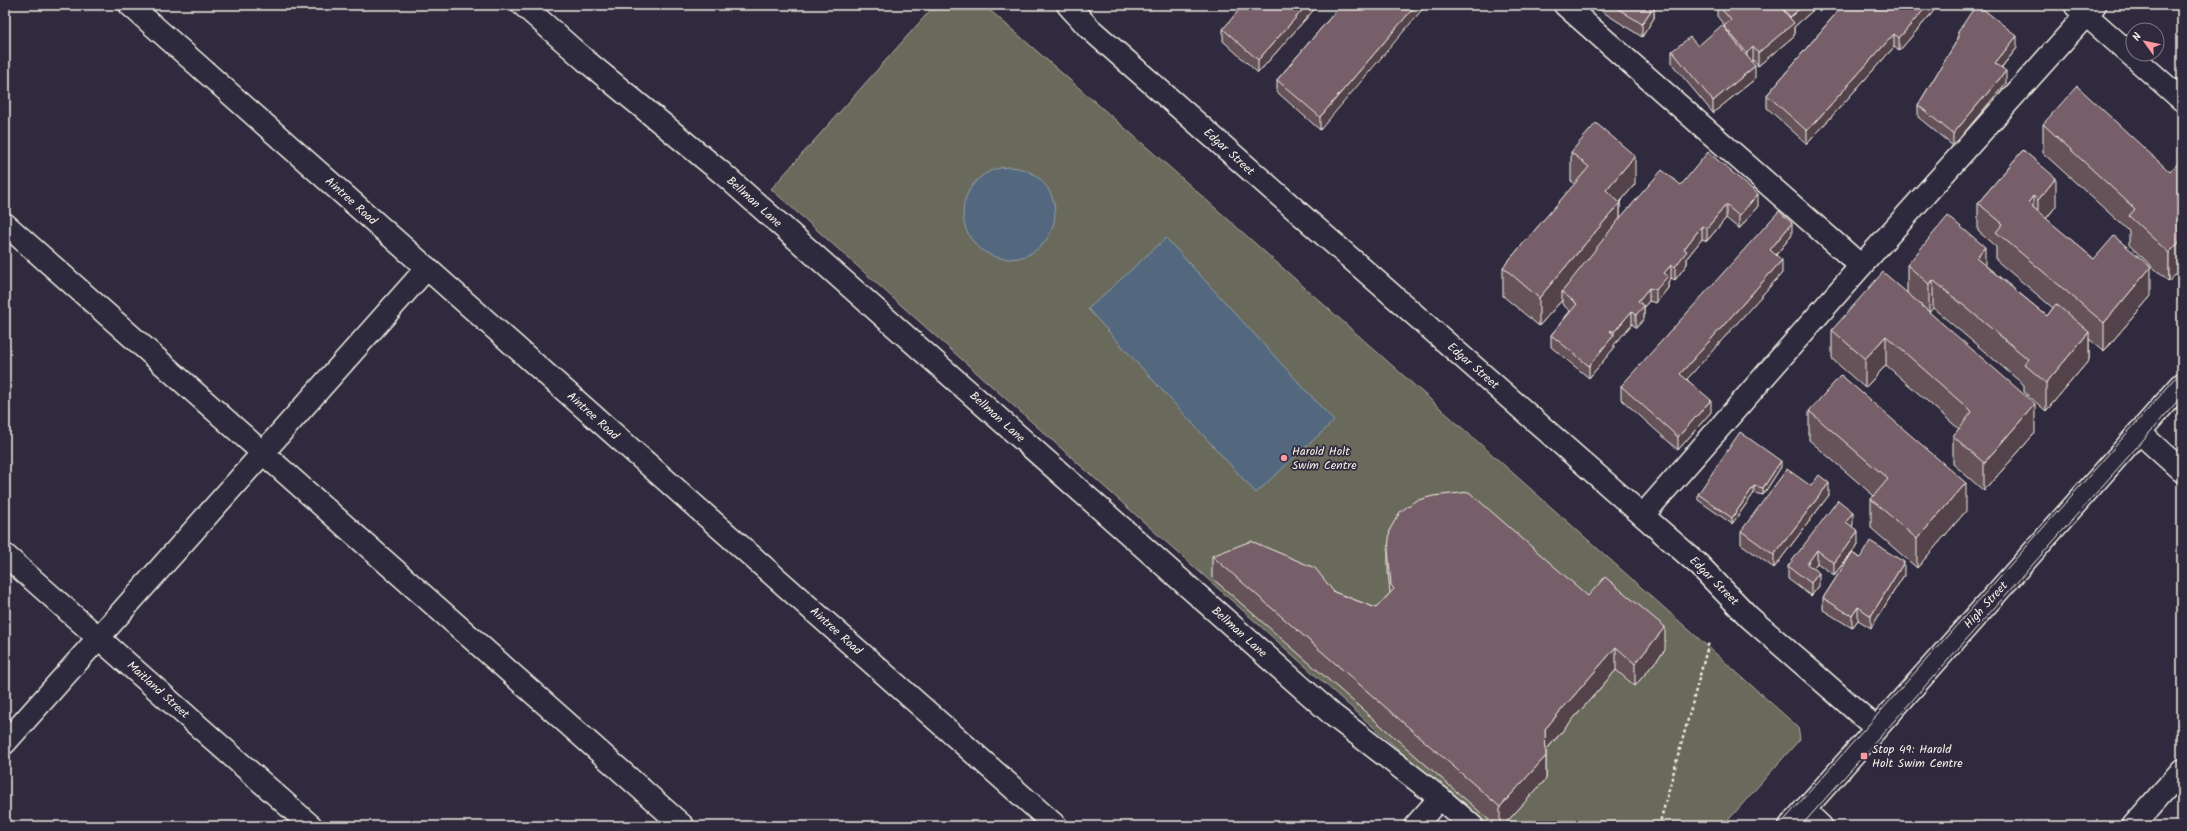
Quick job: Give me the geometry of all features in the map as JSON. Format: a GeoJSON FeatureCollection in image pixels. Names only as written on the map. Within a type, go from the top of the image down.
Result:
{"type":"FeatureCollection","features":[{"type":"Feature","properties":{"kind":"street","name":"Aintree Road"},"geometry":{"type":"LineString","coordinates":[[130,5],[1056,826]]}},
{"type":"Feature","properties":{"kind":"street","name":"Bellman Lane"},"geometry":{"type":"LineString","coordinates":[[523,5],[585,60],[722,173],[1334,716],[1440,798],[1472,826]]}},
{"type":"Feature","properties":{"kind":"street","name":"Edgar Street"},"geometry":{"type":"LineString","coordinates":[[1068,5],[1089,28],[1700,565],[1750,616],[1876,728]]}},
{"type":"Feature","properties":{"kind":"street"},"geometry":{"type":"LineString","coordinates":[[1565,5],[1861,266]]}},
{"type":"Feature","properties":{"kind":"street"},"geometry":{"type":"LineString","coordinates":[[1643,515],[2086,8],[2182,100]]}},
{"type":"Feature","properties":{"kind":"street"},"geometry":{"type":"LineString","coordinates":[[5,224],[683,826]]}},
{"type":"Feature","properties":{"kind":"street"},"geometry":{"type":"LineString","coordinates":[[5,744],[427,268]]}},
{"type":"Feature","properties":{"kind":"street","name":"High Street"},"geometry":{"type":"LineString","coordinates":[[1797,818],[2182,384]]}},
{"type":"Feature","properties":{"kind":"street"},"geometry":{"type":"LineString","coordinates":[[2139,432],[2182,471]]}},
{"type":"Feature","properties":{"kind":"street","name":"Maitland Street"},"geometry":{"type":"LineString","coordinates":[[5,555],[311,826]]}},
{"type":"Feature","properties":{"kind":"street"},"geometry":{"type":"LineString","coordinates":[[2132,826],[2182,770]]}},
{"type":"Feature","properties":{"kind":"street"},"geometry":{"type":"LineString","coordinates":[[1415,826],[1440,798]]}},
{"type":"Feature","properties":{"kind":"street"},"geometry":{"type":"LineString","coordinates":[[1797,818],[1821,826]]}},
{"type":"Feature","properties":{"kind":"path"},"geometry":{"type":"LineString","coordinates":[[1659,826],[1709,642]]}},
{"type":"Feature","properties":{"kind":"green space","name":"Harold Holt Swim Centre"},"geometry":{"type":"Polygon","coordinates":[[[935,5],[984,5],[1166,164],[1798,727],[1800,739],[1723,826],[1484,826],[771,189],[935,5]]]}},
{"type":"Feature","properties":{"kind":"water"},"geometry":{"type":"Polygon","coordinates":[[[1009,167],[1027,170],[1042,180],[1052,195],[1055,213],[1052,231],[1042,246],[1027,256],[1009,259],[991,256],[976,246],[966,231],[963,213],[966,195],[976,180],[991,170],[1009,167]]]}},
{"type":"Feature","properties":{"kind":"water"},"geometry":{"type":"Polygon","coordinates":[[[1166,238],[1334,421],[1256,493],[1088,309],[1166,238]]]}},
{"type":"Feature","properties":{"kind":"building"},"geometry":{"type":"Polygon","coordinates":[[[1243,5],[1307,5],[1258,60],[1223,29],[1243,5]]]}},
{"type":"Feature","properties":{"kind":"building"},"geometry":{"type":"Polygon","coordinates":[[[1341,5],[1416,5],[1320,117],[1277,80],[1341,5]]]}},
{"type":"Feature","properties":{"kind":"building"},"geometry":{"type":"Polygon","coordinates":[[[1612,5],[1654,5],[1654,6],[1642,24],[1612,5]]]}},
{"type":"Feature","properties":{"kind":"building"},"geometry":{"type":"Polygon","coordinates":[[[1718,5],[1779,5],[1794,23],[1758,53],[1753,47],[1747,53],[1724,26],[1731,20],[1718,5]]]}},
{"type":"Feature","properties":{"kind":"building"},"geometry":{"type":"Polygon","coordinates":[[[1780,5],[1804,5],[1790,17],[1780,5]]]}},
{"type":"Feature","properties":{"kind":"building"},"geometry":{"type":"Polygon","coordinates":[[[1843,5],[1928,5],[1899,38],[1894,34],[1807,131],[1767,95],[1843,5]]]}},
{"type":"Feature","properties":{"kind":"building"},"geometry":{"type":"Polygon","coordinates":[[[1976,5],[1978,5],[2017,36],[1995,63],[2006,71],[1953,134],[1918,105],[1959,37],[1958,32],[1976,5]]]}},
{"type":"Feature","properties":{"kind":"building"},"geometry":{"type":"Polygon","coordinates":[[[1722,25],[1755,66],[1713,101],[1672,51],[1690,37],[1698,46],[1722,25]]]}},
{"type":"Feature","properties":{"kind":"building"},"geometry":{"type":"Polygon","coordinates":[[[2077,86],[2170,172],[2179,162],[2182,165],[2182,239],[2169,253],[2129,216],[2135,209],[2043,124],[2077,86]]]}},
{"type":"Feature","properties":{"kind":"building"},"geometry":{"type":"Polygon","coordinates":[[[1596,123],[1635,156],[1606,190],[1620,203],[1539,298],[1503,267],[1589,167],[1571,152],[1596,123]]]}},
{"type":"Feature","properties":{"kind":"building"},"geometry":{"type":"Polygon","coordinates":[[[2023,150],[2056,178],[2038,200],[2033,196],[2028,203],[2094,259],[2114,236],[2151,267],[2104,323],[1996,232],[2003,224],[1978,203],[2023,150]]]}},
{"type":"Feature","properties":{"kind":"building"},"geometry":{"type":"Polygon","coordinates":[[[1708,152],[1758,194],[1739,216],[1726,205],[1707,228],[1702,226],[1684,249],[1687,251],[1675,267],[1671,265],[1664,273],[1668,276],[1656,290],[1649,288],[1638,301],[1644,306],[1636,315],[1632,311],[1614,332],[1611,330],[1610,331],[1614,335],[1589,366],[1551,335],[1577,304],[1562,292],[1620,218],[1662,170],[1681,185],[1708,152]]]}},
{"type":"Feature","properties":{"kind":"building"},"geometry":{"type":"Polygon","coordinates":[[[1779,211],[1792,223],[1770,250],[1782,260],[1680,374],[1711,400],[1678,437],[1621,386],[1779,211]]]}},
{"type":"Feature","properties":{"kind":"building"},"geometry":{"type":"Polygon","coordinates":[[[1948,216],[1985,247],[1976,258],[2047,316],[2056,304],[2089,332],[2046,383],[2024,364],[2028,359],[1933,280],[1929,284],[1907,265],[1948,216]]]}},
{"type":"Feature","properties":{"kind":"building"},"geometry":{"type":"Polygon","coordinates":[[[1883,272],[2035,404],[1984,463],[1953,436],[1972,412],[1886,336],[1865,359],[1832,330],[1883,272]]]}},
{"type":"Feature","properties":{"kind":"building"},"geometry":{"type":"Polygon","coordinates":[[[1841,375],[1966,483],[1917,539],[1871,499],[1888,479],[1809,411],[1841,375]]]}},
{"type":"Feature","properties":{"kind":"building"},"geometry":{"type":"Polygon","coordinates":[[[1740,432],[1781,461],[1763,488],[1754,486],[1732,518],[1698,494],[1740,432]]]}},
{"type":"Feature","properties":{"kind":"building"},"geometry":{"type":"Polygon","coordinates":[[[1787,469],[1811,486],[1819,475],[1829,483],[1774,555],[1741,531],[1787,469]]]}},
{"type":"Feature","properties":{"kind":"building"},"geometry":{"type":"Polygon","coordinates":[[[1469,492],[1588,596],[1605,577],[1665,627],[1635,664],[1616,647],[1545,729],[1546,756],[1500,807],[1212,556],[1251,541],[1315,568],[1334,592],[1376,608],[1394,589],[1391,585],[1388,549],[1390,529],[1400,512],[1415,501],[1433,496],[1469,492]]]}},
{"type":"Feature","properties":{"kind":"building"},"geometry":{"type":"Polygon","coordinates":[[[1838,500],[1853,512],[1846,522],[1858,531],[1834,563],[1817,550],[1807,564],[1819,573],[1811,583],[1788,566],[1838,500]]]}},
{"type":"Feature","properties":{"kind":"building"},"geometry":{"type":"Polygon","coordinates":[[[1870,541],[1904,562],[1871,616],[1858,607],[1852,616],[1823,598],[1852,553],[1860,558],[1870,541]]]}},
{"type":"Feature","properties":{"kind":"tram line"},"geometry":{"type":"LineString","coordinates":[[1779,826],[2182,371]]}},
{"type":"Feature","properties":{"kind":"tram line"},"geometry":{"type":"LineString","coordinates":[[1801,826],[2182,396]]}},
{"type":"Feature","properties":{"kind":"place","name":"Harold Holt Swim Centre"},"geometry":{"type":"Point","coordinates":[1284,458]}},
{"type":"Feature","properties":{"kind":"place","name":"Stop 49: Harold Holt Swim Centre"},"geometry":{"type":"Point","coordinates":[1864,756]}}]}
